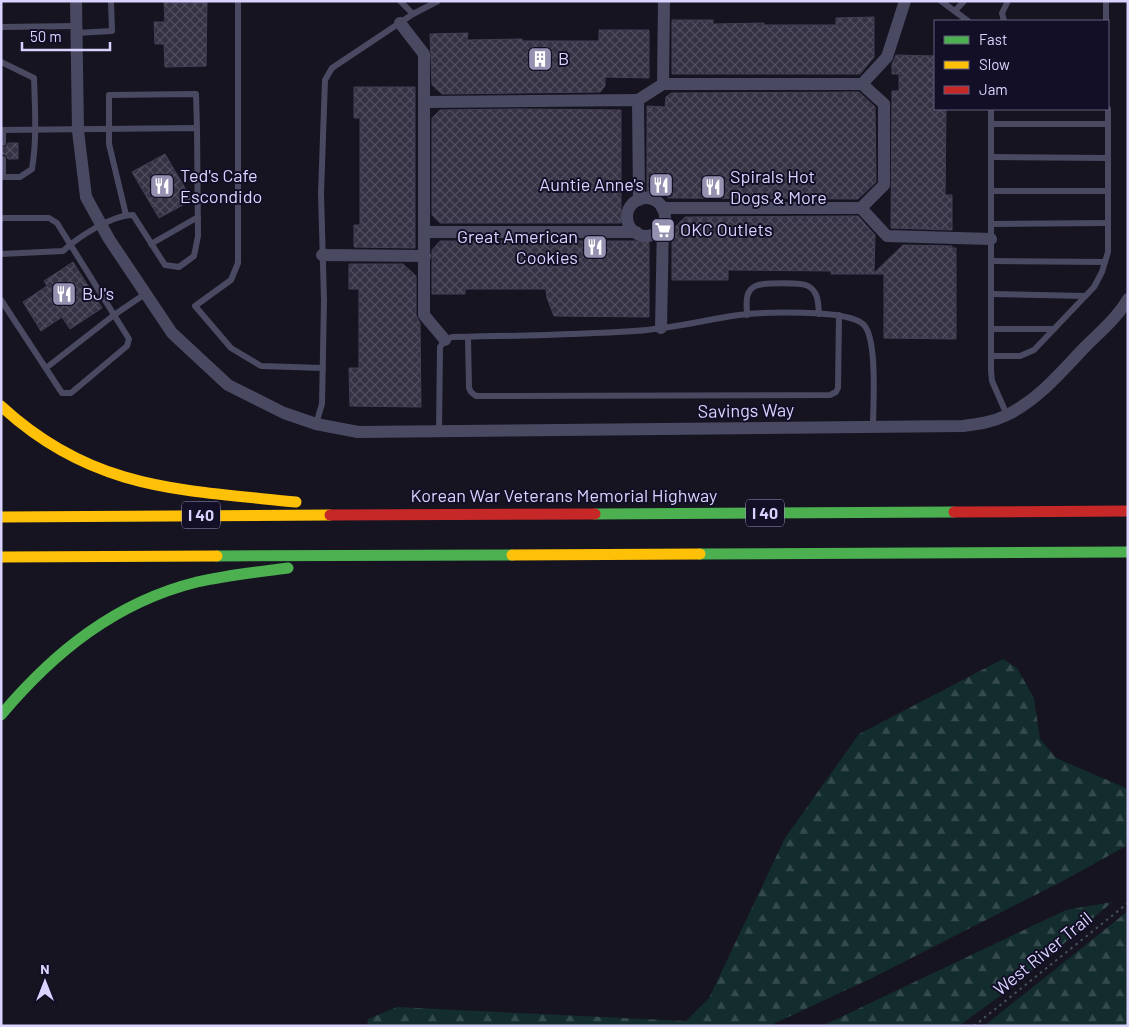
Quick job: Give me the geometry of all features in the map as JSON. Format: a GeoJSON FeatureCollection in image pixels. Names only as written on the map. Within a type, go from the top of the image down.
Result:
{"type":"FeatureCollection","features":[{"type":"Feature","properties":{"kind":"highway"},"geometry":{"type":"LineString","coordinates":[[1,406],[32,432],[61,451],[91,467],[150,485],[187,492],[252,497],[401,515]]}},
{"type":"Feature","properties":{"kind":"highway","name":"Korean War Veterans Memorial Highway"},"geometry":{"type":"LineString","coordinates":[[1,517],[1128,511]]}},
{"type":"Feature","properties":{"kind":"highway"},"geometry":{"type":"LineString","coordinates":[[1,557],[1128,552]]}},
{"type":"Feature","properties":{"kind":"highway"},"geometry":{"type":"LineString","coordinates":[[1,715],[28,683],[78,638],[110,617],[154,596],[212,578],[389,555]]}},
{"type":"Feature","properties":{"kind":"street","name":"Savings Way"},"geometry":{"type":"LineString","coordinates":[[76,1],[78,130],[86,196],[101,225],[172,333],[228,385],[284,413],[316,424],[358,432],[439,432],[873,428],[963,426],[988,423],[1026,404],[1045,388],[1112,320],[1128,299]]}},
{"type":"Feature","properties":{"kind":"street"},"geometry":{"type":"LineString","coordinates":[[663,84],[664,1]]}},
{"type":"Feature","properties":{"kind":"street"},"geometry":{"type":"LineString","coordinates":[[862,84],[887,57],[905,1]]}},
{"type":"Feature","properties":{"kind":"street"},"geometry":{"type":"LineString","coordinates":[[400,23],[424,54],[424,316],[445,340]]}},
{"type":"Feature","properties":{"kind":"street"},"geometry":{"type":"LineString","coordinates":[[424,102],[638,100],[663,84],[862,84],[884,104],[884,186],[861,208],[662,208]]}},
{"type":"Feature","properties":{"kind":"street"},"geometry":{"type":"LineString","coordinates":[[638,100],[639,200]]}},
{"type":"Feature","properties":{"kind":"street"},"geometry":{"type":"LineString","coordinates":[[661,328],[665,218],[662,208],[651,199],[639,200],[634,203],[628,213],[629,224],[636,232],[643,236],[655,233],[664,224]]}},
{"type":"Feature","properties":{"kind":"street"},"geometry":{"type":"LineString","coordinates":[[861,208],[887,236],[991,239]]}},
{"type":"Feature","properties":{"kind":"street"},"geometry":{"type":"LineString","coordinates":[[425,232],[636,232]]}},
{"type":"Feature","properties":{"kind":"street"},"geometry":{"type":"LineString","coordinates":[[322,255],[425,256]]}},
{"type":"Feature","properties":{"kind":"lane"},"geometry":{"type":"LineString","coordinates":[[1,27],[112,31],[111,1]]}},
{"type":"Feature","properties":{"kind":"lane"},"geometry":{"type":"LineString","coordinates":[[238,1],[238,263],[231,280],[195,306],[231,348],[261,366],[323,368]]}},
{"type":"Feature","properties":{"kind":"lane"},"geometry":{"type":"LineString","coordinates":[[400,1],[413,14]]}},
{"type":"Feature","properties":{"kind":"lane"},"geometry":{"type":"LineString","coordinates":[[316,424],[322,404],[323,368],[324,300],[321,193],[325,80],[332,68],[356,51],[413,14],[438,1]]}},
{"type":"Feature","properties":{"kind":"lane"},"geometry":{"type":"LineString","coordinates":[[941,1],[967,20]]}},
{"type":"Feature","properties":{"kind":"lane"},"geometry":{"type":"LineString","coordinates":[[955,11],[964,1]]}},
{"type":"Feature","properties":{"kind":"lane"},"geometry":{"type":"LineString","coordinates":[[1004,20],[1002,13],[1008,1]]}},
{"type":"Feature","properties":{"kind":"lane"},"geometry":{"type":"LineString","coordinates":[[1106,1],[1106,20]]}},
{"type":"Feature","properties":{"kind":"lane"},"geometry":{"type":"LineString","coordinates":[[1,62],[34,78],[36,130],[32,169],[20,177],[2,176],[3,159]]}},
{"type":"Feature","properties":{"kind":"lane"},"geometry":{"type":"LineString","coordinates":[[1,254],[63,251],[101,225],[126,215],[133,215],[164,265],[179,267],[194,256],[198,236],[196,94],[109,95],[109,144],[126,215]]}},
{"type":"Feature","properties":{"kind":"lane"},"geometry":{"type":"LineString","coordinates":[[991,110],[992,381],[1007,415]]}},
{"type":"Feature","properties":{"kind":"lane"},"geometry":{"type":"LineString","coordinates":[[991,356],[1020,356],[1034,350],[1094,288],[1102,272],[1108,252],[1108,110]]}},
{"type":"Feature","properties":{"kind":"lane"},"geometry":{"type":"LineString","coordinates":[[991,124],[1108,124]]}},
{"type":"Feature","properties":{"kind":"lane"},"geometry":{"type":"LineString","coordinates":[[3,143],[2,130],[197,128]]}},
{"type":"Feature","properties":{"kind":"lane"},"geometry":{"type":"LineString","coordinates":[[991,157],[1108,158]]}},
{"type":"Feature","properties":{"kind":"lane"},"geometry":{"type":"LineString","coordinates":[[991,191],[1108,191]]}},
{"type":"Feature","properties":{"kind":"lane"},"geometry":{"type":"LineString","coordinates":[[151,244],[198,217]]}},
{"type":"Feature","properties":{"kind":"lane"},"geometry":{"type":"LineString","coordinates":[[1,218],[49,218],[57,223],[129,339],[127,346],[71,393],[62,393],[1,300]]}},
{"type":"Feature","properties":{"kind":"lane"},"geometry":{"type":"LineString","coordinates":[[991,224],[1108,223]]}},
{"type":"Feature","properties":{"kind":"lane"},"geometry":{"type":"LineString","coordinates":[[991,262],[1105,262]]}},
{"type":"Feature","properties":{"kind":"lane"},"geometry":{"type":"LineString","coordinates":[[747,315],[748,293],[752,288],[759,285],[802,284],[809,286],[818,298],[819,314]]}},
{"type":"Feature","properties":{"kind":"lane"},"geometry":{"type":"LineString","coordinates":[[46,368],[114,315],[145,294]]}},
{"type":"Feature","properties":{"kind":"lane"},"geometry":{"type":"LineString","coordinates":[[991,294],[1086,296]]}},
{"type":"Feature","properties":{"kind":"lane"},"geometry":{"type":"LineString","coordinates":[[439,432],[440,347],[445,340],[452,337],[636,331],[747,315],[819,314],[839,315],[856,319],[865,325],[871,340],[873,357],[873,428]]}},
{"type":"Feature","properties":{"kind":"lane"},"geometry":{"type":"LineString","coordinates":[[468,337],[468,388],[476,396],[830,395],[836,392],[838,388],[839,315]]}},
{"type":"Feature","properties":{"kind":"lane"},"geometry":{"type":"LineString","coordinates":[[991,329],[1054,330]]}},
{"type":"Feature","properties":{"kind":"path","name":"West River Trail"},"geometry":{"type":"LineString","coordinates":[[974,1026],[1128,903]]}},
{"type":"Feature","properties":{"kind":"green space"},"geometry":{"type":"Polygon","coordinates":[[[1003,659],[1017,668],[1034,698],[1040,739],[1056,758],[1128,789],[1128,845],[1061,882],[872,978],[769,1026],[367,1026],[368,1019],[397,1007],[686,1021],[709,998],[785,838],[859,734],[1003,659]]]}},
{"type":"Feature","properties":{"kind":"green space"},"geometry":{"type":"Polygon","coordinates":[[[1112,902],[1023,979],[959,1026],[822,1026],[1066,910],[1112,902]]]}},
{"type":"Feature","properties":{"kind":"green space"},"geometry":{"type":"Polygon","coordinates":[[[1128,911],[1128,1026],[984,1026],[1128,911]]]}},
{"type":"Feature","properties":{"kind":"building"},"geometry":{"type":"Polygon","coordinates":[[[164,2],[207,2],[206,66],[165,67],[164,44],[155,44],[154,22],[165,22],[164,2]]]}},
{"type":"Feature","properties":{"kind":"building"},"geometry":{"type":"Polygon","coordinates":[[[874,17],[874,57],[860,74],[672,74],[672,20],[713,20],[713,24],[836,25],[836,18],[874,17]]]}},
{"type":"Feature","properties":{"kind":"building","name":"B"},"geometry":{"type":"Polygon","coordinates":[[[599,30],[649,30],[649,78],[605,77],[605,86],[600,92],[442,94],[432,85],[430,34],[468,33],[467,40],[599,41],[599,30]]]}},
{"type":"Feature","properties":{"kind":"building"},"geometry":{"type":"Polygon","coordinates":[[[896,55],[934,56],[934,110],[946,110],[945,195],[952,195],[952,230],[891,228],[892,91],[899,91],[899,74],[892,74],[892,64],[896,55]]]}},
{"type":"Feature","properties":{"kind":"building"},"geometry":{"type":"Polygon","coordinates":[[[354,87],[415,87],[415,248],[354,247],[354,225],[360,225],[360,118],[354,118],[354,87]]]}},
{"type":"Feature","properties":{"kind":"building"},"geometry":{"type":"Polygon","coordinates":[[[859,92],[875,107],[876,182],[858,199],[668,198],[668,194],[647,194],[647,106],[665,107],[666,97],[671,93],[859,92]]]}},
{"type":"Feature","properties":{"kind":"building"},"geometry":{"type":"Polygon","coordinates":[[[440,110],[621,110],[621,223],[440,223],[432,215],[432,118],[440,110]]]}},
{"type":"Feature","properties":{"kind":"building"},"geometry":{"type":"Polygon","coordinates":[[[8,143],[18,143],[18,159],[8,159],[6,155],[1,154],[1,148],[6,147],[8,143]]]}},
{"type":"Feature","properties":{"kind":"building","name":"Ted's Cafe Escondido"},"geometry":{"type":"Polygon","coordinates":[[[165,154],[192,200],[159,218],[132,172],[165,154]]]}},
{"type":"Feature","properties":{"kind":"building"},"geometry":{"type":"Polygon","coordinates":[[[858,216],[875,235],[874,273],[903,245],[952,246],[952,248],[956,248],[956,339],[884,338],[884,274],[831,274],[831,271],[728,270],[728,280],[672,280],[672,230],[685,217],[858,216]]]}},
{"type":"Feature","properties":{"kind":"building"},"geometry":{"type":"Polygon","coordinates":[[[440,241],[649,241],[649,317],[554,316],[547,298],[546,289],[465,289],[465,294],[432,294],[432,250],[440,241]]]}},
{"type":"Feature","properties":{"kind":"building","name":"BJ's"},"geometry":{"type":"Polygon","coordinates":[[[73,262],[102,308],[70,329],[62,317],[41,331],[23,302],[47,286],[44,281],[73,262]]]}},
{"type":"Feature","properties":{"kind":"building"},"geometry":{"type":"Polygon","coordinates":[[[349,264],[403,264],[416,276],[416,315],[420,323],[421,407],[350,406],[349,368],[359,368],[359,289],[349,289],[349,264]]]}},
{"type":"Feature","properties":{"kind":"traffic: fast"},"geometry":{"type":"LineString","coordinates":[[595,514],[954,512]]}},
{"type":"Feature","properties":{"kind":"traffic: fast"},"geometry":{"type":"LineString","coordinates":[[700,554],[1128,552]]}},
{"type":"Feature","properties":{"kind":"traffic: fast"},"geometry":{"type":"LineString","coordinates":[[217,556],[512,555]]}},
{"type":"Feature","properties":{"kind":"traffic: fast"},"geometry":{"type":"LineString","coordinates":[[1,715],[43,670],[88,632],[140,602],[197,582],[288,568]]}},
{"type":"Feature","properties":{"kind":"traffic: slow"},"geometry":{"type":"LineString","coordinates":[[1,406],[35,434],[69,455],[104,470],[139,481],[176,488],[214,494],[296,502]]}},
{"type":"Feature","properties":{"kind":"traffic: slow"},"geometry":{"type":"LineString","coordinates":[[1,517],[330,515]]}},
{"type":"Feature","properties":{"kind":"traffic: slow"},"geometry":{"type":"LineString","coordinates":[[512,555],[700,554]]}},
{"type":"Feature","properties":{"kind":"traffic: slow"},"geometry":{"type":"LineString","coordinates":[[1,557],[217,556]]}},
{"type":"Feature","properties":{"kind":"traffic: jam"},"geometry":{"type":"LineString","coordinates":[[954,512],[1128,511]]}},
{"type":"Feature","properties":{"kind":"traffic: jam"},"geometry":{"type":"LineString","coordinates":[[330,515],[595,514]]}},
{"type":"Feature","properties":{"kind":"place","name":"B"},"geometry":{"type":"Point","coordinates":[540,59]}},
{"type":"Feature","properties":{"kind":"place","name":"Auntie Anne's"},"geometry":{"type":"Point","coordinates":[661,185]}},
{"type":"Feature","properties":{"kind":"place","name":"Ted's Cafe Escondido"},"geometry":{"type":"Point","coordinates":[162,186]}},
{"type":"Feature","properties":{"kind":"place","name":"Spirals Hot Dogs & More"},"geometry":{"type":"Point","coordinates":[713,187]}},
{"type":"Feature","properties":{"kind":"place","name":"OKC Outlets"},"geometry":{"type":"Point","coordinates":[663,230]}},
{"type":"Feature","properties":{"kind":"place","name":"Great American Cookies"},"geometry":{"type":"Point","coordinates":[595,247]}},
{"type":"Feature","properties":{"kind":"place","name":"BJ's"},"geometry":{"type":"Point","coordinates":[64,294]}}]}
